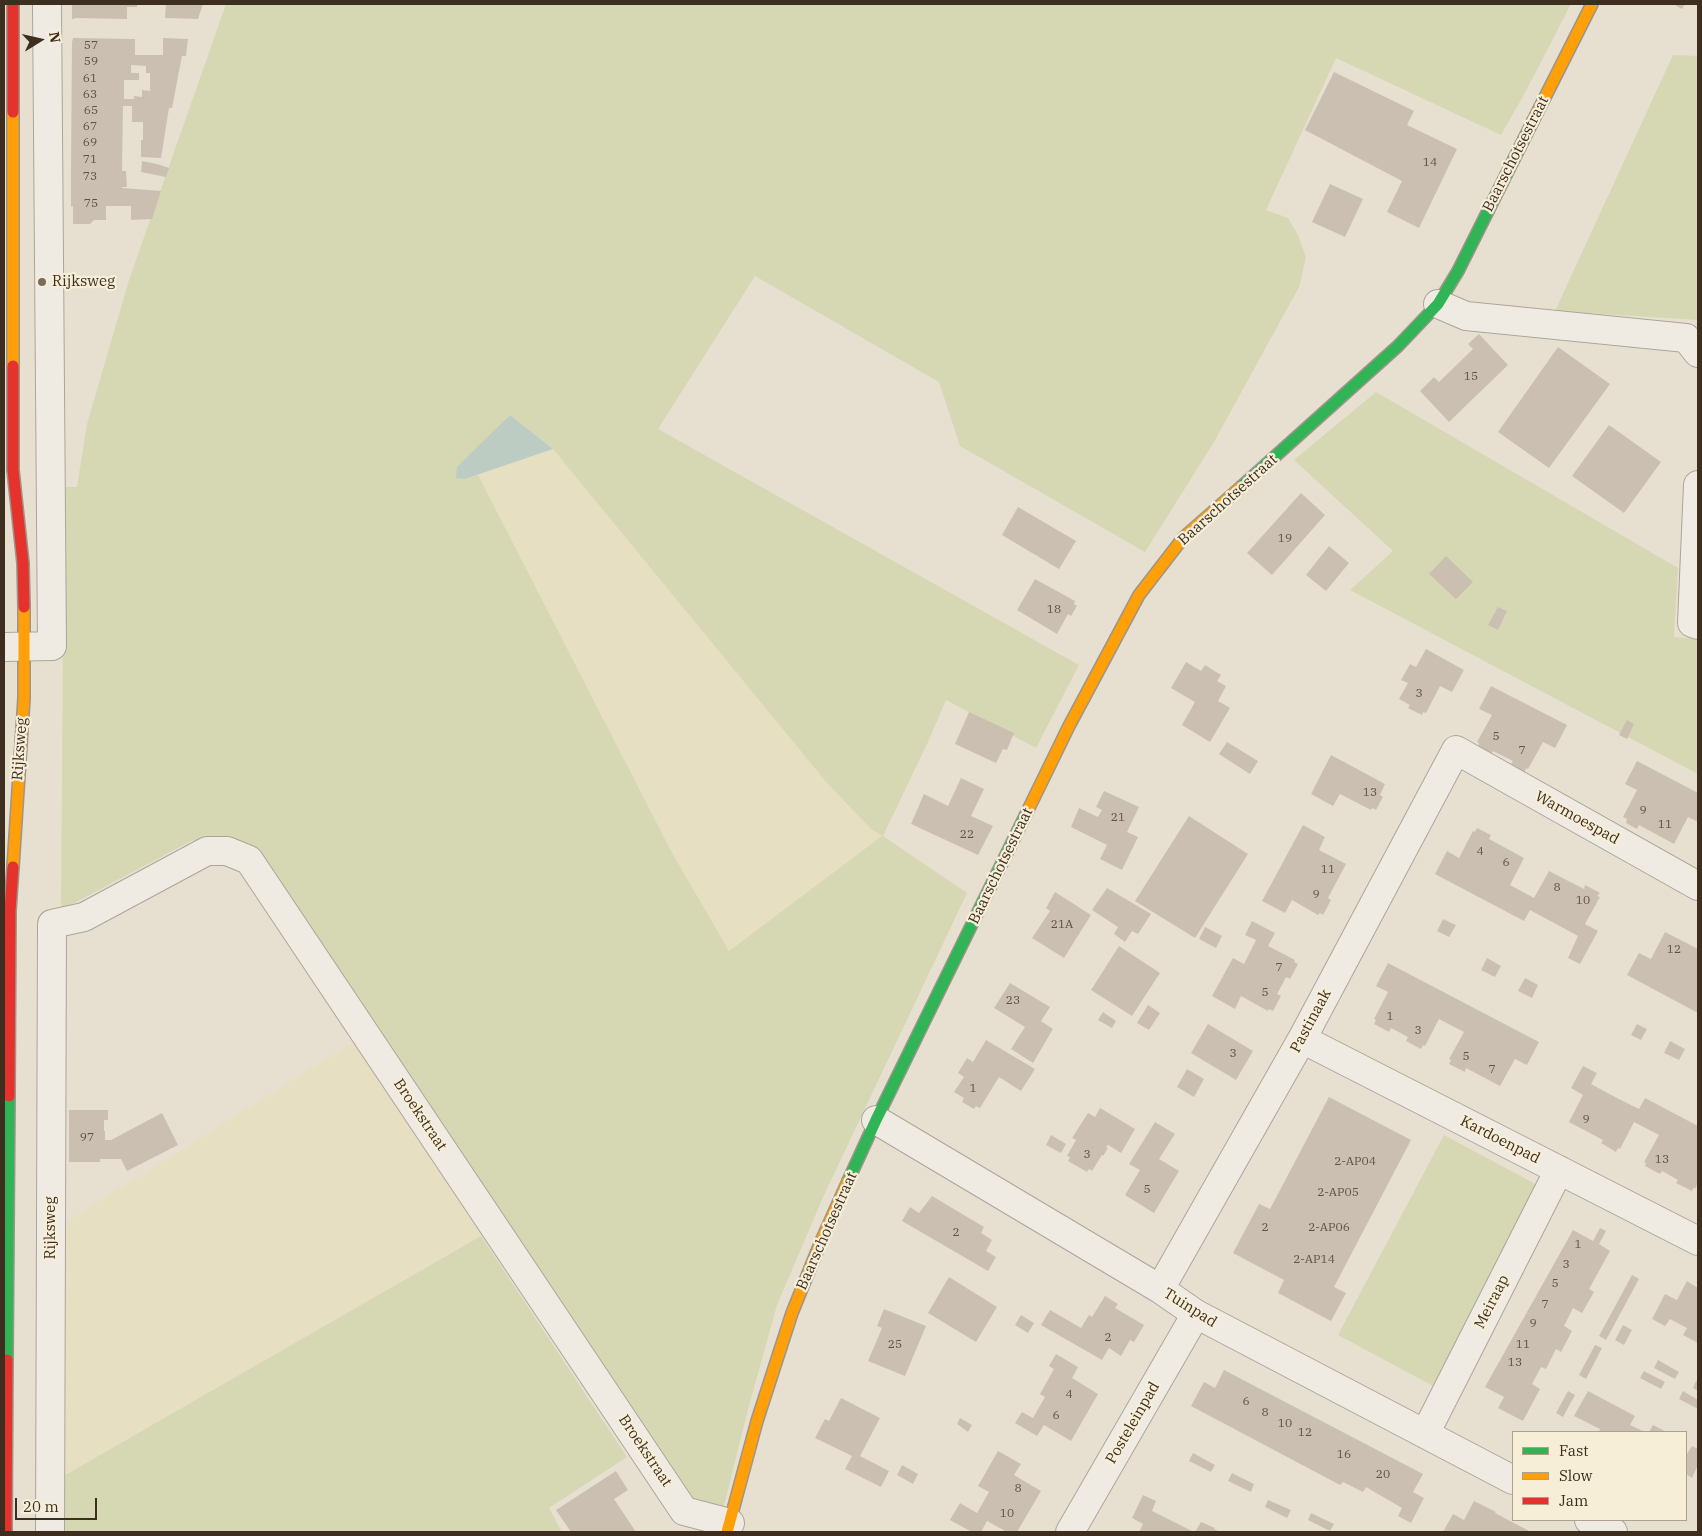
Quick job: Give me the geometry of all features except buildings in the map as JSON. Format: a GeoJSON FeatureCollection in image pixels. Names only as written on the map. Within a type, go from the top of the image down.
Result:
{"type":"FeatureCollection","features":[{"type":"Feature","properties":{"kind":"street","name":"Rijksweg"},"geometry":{"type":"LineString","coordinates":[[6,1532],[10,911],[24,698],[14,647],[22,563],[13,470],[8,337],[13,4]]}},
{"type":"Feature","properties":{"kind":"street"},"geometry":{"type":"LineString","coordinates":[[14,647],[52,646],[48,4]]}},
{"type":"Feature","properties":{"kind":"street","name":"Baarschotsestraat"},"geometry":{"type":"LineString","coordinates":[[728,1528],[758,1421],[792,1313],[822,1239],[876,1120],[1070,726],[1139,595],[1183,538],[1398,346],[1438,304],[1458,271],[1592,4]]}},
{"type":"Feature","properties":{"kind":"street"},"geometry":{"type":"LineString","coordinates":[[1438,304],[1466,316],[1686,338],[1698,353]]}},
{"type":"Feature","properties":{"kind":"street","name":"Rijksweg"},"geometry":{"type":"LineString","coordinates":[[6,516],[13,470]]}},
{"type":"Feature","properties":{"kind":"street"},"geometry":{"type":"LineString","coordinates":[[1698,485],[1692,623],[1698,625]]}},
{"type":"Feature","properties":{"kind":"street","name":"Warmoespad"},"geometry":{"type":"LineString","coordinates":[[1456,750],[1698,886]]}},
{"type":"Feature","properties":{"kind":"street","name":"Pastinaak"},"geometry":{"type":"LineString","coordinates":[[1160,1289],[1302,1039],[1456,750]]}},
{"type":"Feature","properties":{"kind":"street","name":"Rijksweg"},"geometry":{"type":"LineString","coordinates":[[4,831],[10,911]]}},
{"type":"Feature","properties":{"kind":"street","name":"Broekstraat"},"geometry":{"type":"LineString","coordinates":[[52,924],[84,917],[207,851],[227,851],[249,860],[684,1511],[728,1528]]}},
{"type":"Feature","properties":{"kind":"street","name":"Rijksweg"},"geometry":{"type":"LineString","coordinates":[[50,1532],[52,924]]}},
{"type":"Feature","properties":{"kind":"street","name":"Kardoenpad"},"geometry":{"type":"LineString","coordinates":[[1302,1039],[1698,1242]]}},
{"type":"Feature","properties":{"kind":"street","name":"Tuinpad"},"geometry":{"type":"LineString","coordinates":[[876,1120],[1160,1289],[1196,1314],[1512,1479]]}},
{"type":"Feature","properties":{"kind":"street","name":"Meiraap"},"geometry":{"type":"LineString","coordinates":[[1425,1434],[1559,1170]]}},
{"type":"Feature","properties":{"kind":"street","name":"Posteleinpad"},"geometry":{"type":"LineString","coordinates":[[1070,1532],[1196,1314]]}},
{"type":"Feature","properties":{"kind":"street"},"geometry":{"type":"LineString","coordinates":[[1591,1521],[1613,1532]]}},
{"type":"Feature","properties":{"kind":"shaded area"},"geometry":{"type":"Polygon","coordinates":[[[510,415],[553,449],[465,479],[456,478],[457,467],[510,415]]]}},
{"type":"Feature","properties":{"kind":"shaded area"},"geometry":{"type":"Polygon","coordinates":[[[553,449],[827,783],[871,829],[882,836],[728,951],[671,851],[478,475],[553,449]]]}},
{"type":"Feature","properties":{"kind":"shaded area"},"geometry":{"type":"Polygon","coordinates":[[[355,1041],[481,1236],[60,1478],[61,1225],[355,1041]]]}},
{"type":"Feature","properties":{"kind":"green space"},"geometry":{"type":"Polygon","coordinates":[[[226,4],[1571,4],[1501,135],[1336,58],[1266,210],[1288,218],[1298,235],[1306,257],[1299,287],[1214,442],[1145,552],[960,446],[939,382],[755,276],[658,429],[1079,665],[1036,748],[946,700],[883,836],[967,893],[824,1195],[777,1305],[747,1413],[723,1510],[687,1503],[235,840],[220,837],[191,841],[61,910],[64,487],[77,487],[87,424],[129,280],[226,4]],[[510,415],[498,428],[465,479],[478,475],[671,851],[729,951],[882,836],[871,829],[827,783],[553,449],[510,415]]]}},
{"type":"Feature","properties":{"kind":"green space"},"geometry":{"type":"Polygon","coordinates":[[[1673,55],[1698,56],[1698,320],[1555,311],[1673,55]]]}},
{"type":"Feature","properties":{"kind":"green space"},"geometry":{"type":"Polygon","coordinates":[[[1376,392],[1678,568],[1674,637],[1698,639],[1698,774],[1350,590],[1393,551],[1294,460],[1376,392]]]}},
{"type":"Feature","properties":{"kind":"green space"},"geometry":{"type":"Polygon","coordinates":[[[1444,1135],[1541,1187],[1435,1387],[1338,1335],[1444,1135]]]}},
{"type":"Feature","properties":{"kind":"green space"},"geometry":{"type":"Polygon","coordinates":[[[481,1236],[627,1457],[549,1508],[562,1532],[60,1532],[60,1478],[481,1236]]]}},
{"type":"Feature","properties":{"kind":"traffic: fast"},"geometry":{"type":"LineString","coordinates":[[1241,487],[1398,346],[1438,304],[1458,271],[1533,121]]}},
{"type":"Feature","properties":{"kind":"traffic: fast"},"geometry":{"type":"LineString","coordinates":[[848,1181],[1028,810]]}},
{"type":"Feature","properties":{"kind":"traffic: fast"},"geometry":{"type":"LineString","coordinates":[[7,1360],[9,1096]]}},
{"type":"Feature","properties":{"kind":"traffic: slow"},"geometry":{"type":"LineString","coordinates":[[1533,121],[1592,4]]}},
{"type":"Feature","properties":{"kind":"traffic: slow"},"geometry":{"type":"LineString","coordinates":[[13,112],[13,366]]}},
{"type":"Feature","properties":{"kind":"traffic: slow"},"geometry":{"type":"LineString","coordinates":[[1028,810],[1069,726],[1139,595],[1183,538],[1241,487]]}},
{"type":"Feature","properties":{"kind":"traffic: slow"},"geometry":{"type":"LineString","coordinates":[[13,867],[24,698],[24,607]]}},
{"type":"Feature","properties":{"kind":"traffic: slow"},"geometry":{"type":"LineString","coordinates":[[727,1532],[757,1421],[792,1313],[848,1181]]}},
{"type":"Feature","properties":{"kind":"traffic: jam"},"geometry":{"type":"LineString","coordinates":[[13,4],[13,112]]}},
{"type":"Feature","properties":{"kind":"traffic: jam"},"geometry":{"type":"LineString","coordinates":[[13,366],[13,470],[23,563],[24,607]]}},
{"type":"Feature","properties":{"kind":"traffic: jam"},"geometry":{"type":"LineString","coordinates":[[9,1096],[10,911],[13,867]]}},
{"type":"Feature","properties":{"kind":"traffic: jam"},"geometry":{"type":"LineString","coordinates":[[6,1532],[7,1360]]}},
{"type":"Feature","properties":{"kind":"place","name":"Rijksweg"},"geometry":{"type":"Point","coordinates":[42,282]}}]}
